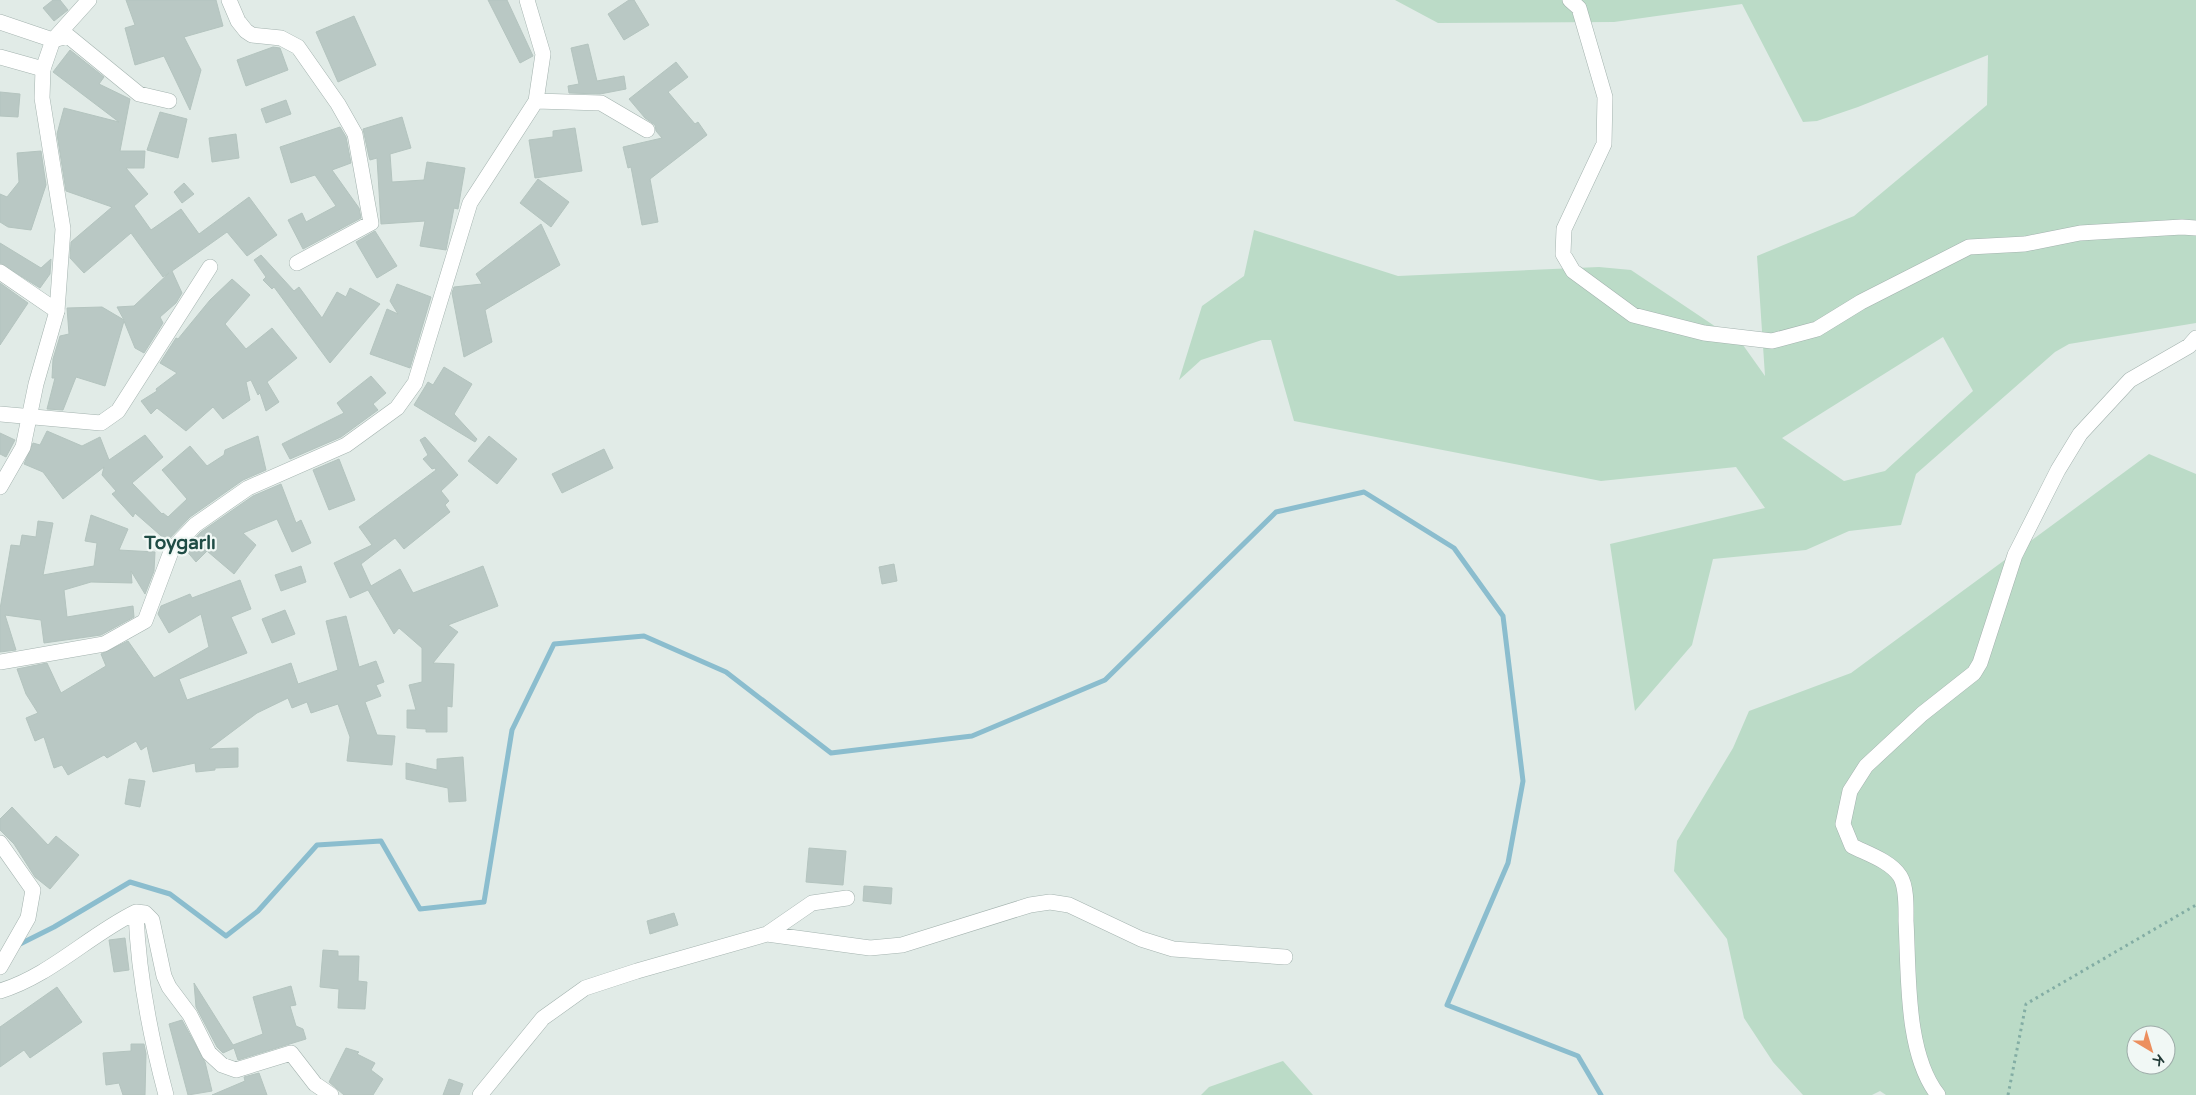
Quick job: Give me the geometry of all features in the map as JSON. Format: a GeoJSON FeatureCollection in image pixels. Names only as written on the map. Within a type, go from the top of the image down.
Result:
{"type":"FeatureCollection","features":[{"type":"Feature","properties":{"kind":"street"},"geometry":{"type":"LineString","coordinates":[[0,487],[23,447],[29,416],[57,311],[63,229],[42,98],[43,69],[53,40],[89,0]]}},
{"type":"Feature","properties":{"kind":"street"},"geometry":{"type":"LineString","coordinates":[[228,0],[238,21],[246,31],[252,35],[281,38],[298,47],[338,104],[356,134],[371,223],[297,263]]}},
{"type":"Feature","properties":{"kind":"street"},"geometry":{"type":"LineString","coordinates":[[0,662],[104,644],[145,621],[172,549],[195,525],[248,488],[346,445],[397,408],[416,383],[470,203],[536,102],[543,54],[527,0]]}},
{"type":"Feature","properties":{"kind":"street"},"geometry":{"type":"LineString","coordinates":[[1570,0],[1579,8],[1606,97],[1604,144],[1564,229],[1563,254],[1573,271],[1633,315],[1704,333],[1772,341],[1817,328],[1861,302],[1969,246],[2025,244],[2080,233],[2182,227],[2196,228]]}},
{"type":"Feature","properties":{"kind":"street"},"geometry":{"type":"LineString","coordinates":[[0,22],[53,40],[68,36],[139,94],[169,101]]}},
{"type":"Feature","properties":{"kind":"street"},"geometry":{"type":"LineString","coordinates":[[0,56],[43,69]]}},
{"type":"Feature","properties":{"kind":"street"},"geometry":{"type":"LineString","coordinates":[[536,102],[601,103],[647,130]]}},
{"type":"Feature","properties":{"kind":"street"},"geometry":{"type":"LineString","coordinates":[[0,414],[100,423],[118,411],[210,267]]}},
{"type":"Feature","properties":{"kind":"street"},"geometry":{"type":"LineString","coordinates":[[0,272],[57,311]]}},
{"type":"Feature","properties":{"kind":"street"},"geometry":{"type":"LineString","coordinates":[[1938,1095],[1931,1086],[1913,1036],[1905,900],[1900,877],[1887,863],[1852,846],[1842,824],[1850,791],[1866,766],[1922,714],[1974,673],[1980,663],[2015,555],[2058,470],[2080,434],[2130,380],[2189,346],[2196,338]]}},
{"type":"Feature","properties":{"kind":"street"},"geometry":{"type":"LineString","coordinates":[[0,843],[33,890],[28,918],[0,966]]}},
{"type":"Feature","properties":{"kind":"street"},"geometry":{"type":"LineString","coordinates":[[480,1095],[543,1018],[585,988],[637,971],[767,934],[812,903],[847,898]]}},
{"type":"Feature","properties":{"kind":"street"},"geometry":{"type":"LineString","coordinates":[[767,934],[870,948],[902,946],[1030,905],[1050,902],[1069,905],[1141,939],[1173,949],[1284,957]]}},
{"type":"Feature","properties":{"kind":"street"},"geometry":{"type":"LineString","coordinates":[[0,991],[21,985],[119,921],[136,912],[145,914],[152,920],[164,976],[169,987],[190,1015],[209,1053],[222,1065],[236,1070],[291,1053],[315,1084],[331,1095]]}},
{"type":"Feature","properties":{"kind":"street"},"geometry":{"type":"LineString","coordinates":[[136,912],[138,956],[153,1042],[166,1095]]}},
{"type":"Feature","properties":{"kind":"path"},"geometry":{"type":"LineString","coordinates":[[2008,1095],[2026,1004],[2196,905]]}},
{"type":"Feature","properties":{"kind":"green space"},"geometry":{"type":"Polygon","coordinates":[[[1395,0],[2196,0],[2196,323],[2069,344],[2055,352],[1916,474],[1901,525],[1849,531],[1806,550],[1713,559],[1692,645],[1635,711],[1610,544],[1765,508],[1736,467],[1601,481],[1294,421],[1271,340],[1262,340],[1201,360],[1179,380],[1202,306],[1244,276],[1254,230],[1398,276],[1599,267],[1631,270],[1743,345],[1765,376],[1757,256],[1854,216],[1987,105],[1988,55],[1858,107],[1817,121],[1803,122],[1742,4],[1614,22],[1438,23],[1395,0]],[[1943,337],[1782,438],[1844,481],[1885,471],[1973,391],[1943,337]]]}},
{"type":"Feature","properties":{"kind":"green space"},"geometry":{"type":"Polygon","coordinates":[[[2149,454],[2196,474],[2196,1095],[1886,1095],[1880,1091],[1872,1095],[1803,1095],[1773,1062],[1744,1018],[1727,939],[1674,871],[1677,841],[1733,748],[1749,711],[1851,673],[2149,454]]]}},
{"type":"Feature","properties":{"kind":"green space"},"geometry":{"type":"Polygon","coordinates":[[[1283,1061],[1313,1095],[1201,1095],[1209,1087],[1283,1061]]]}},
{"type":"Feature","properties":{"kind":"building"},"geometry":{"type":"Polygon","coordinates":[[[53,0],[60,0],[68,10],[54,21],[43,8],[53,0]]]}},
{"type":"Feature","properties":{"kind":"building"},"geometry":{"type":"Polygon","coordinates":[[[126,0],[216,0],[223,26],[184,37],[201,70],[190,110],[164,56],[135,65],[125,28],[135,25],[126,0]]]}},
{"type":"Feature","properties":{"kind":"building"},"geometry":{"type":"Polygon","coordinates":[[[488,0],[507,0],[533,56],[520,63],[488,0]]]}},
{"type":"Feature","properties":{"kind":"building"},"geometry":{"type":"Polygon","coordinates":[[[629,0],[634,0],[649,25],[624,40],[608,14],[629,0]]]}},
{"type":"Feature","properties":{"kind":"building"},"geometry":{"type":"Polygon","coordinates":[[[354,16],[376,65],[338,82],[316,32],[354,16]]]}},
{"type":"Feature","properties":{"kind":"building"},"geometry":{"type":"Polygon","coordinates":[[[588,44],[597,81],[624,76],[626,89],[600,94],[569,93],[568,86],[579,84],[571,48],[588,44]]]}},
{"type":"Feature","properties":{"kind":"building"},"geometry":{"type":"Polygon","coordinates":[[[273,47],[280,48],[288,70],[246,86],[237,60],[273,47]]]}},
{"type":"Feature","properties":{"kind":"building"},"geometry":{"type":"Polygon","coordinates":[[[70,50],[104,77],[99,84],[130,99],[120,151],[145,151],[144,168],[126,168],[148,194],[134,206],[151,230],[181,209],[199,234],[249,197],[277,235],[247,256],[227,232],[172,271],[182,293],[176,303],[160,317],[163,323],[144,353],[135,348],[124,321],[105,386],[76,377],[63,410],[47,409],[55,378],[52,378],[53,359],[60,336],[69,334],[67,308],[102,307],[124,320],[117,307],[134,306],[169,273],[163,277],[131,233],[84,273],[70,258],[71,242],[112,207],[66,191],[57,134],[64,108],[119,122],[53,72],[70,50]]]}},
{"type":"Feature","properties":{"kind":"building"},"geometry":{"type":"Polygon","coordinates":[[[676,62],[688,77],[668,92],[695,124],[698,122],[707,135],[650,179],[658,222],[642,225],[631,167],[628,168],[623,147],[662,138],[656,131],[655,125],[645,118],[629,99],[676,62]]]}},
{"type":"Feature","properties":{"kind":"building"},"geometry":{"type":"Polygon","coordinates":[[[0,92],[20,94],[18,117],[0,116],[0,92]]]}},
{"type":"Feature","properties":{"kind":"building"},"geometry":{"type":"Polygon","coordinates":[[[286,100],[291,114],[266,123],[261,109],[286,100]]]}},
{"type":"Feature","properties":{"kind":"building"},"geometry":{"type":"Polygon","coordinates":[[[160,112],[187,119],[178,158],[147,150],[160,112]]]}},
{"type":"Feature","properties":{"kind":"building"},"geometry":{"type":"Polygon","coordinates":[[[402,117],[411,148],[390,154],[392,182],[424,180],[427,162],[465,168],[458,209],[454,208],[446,250],[420,246],[425,221],[381,224],[377,158],[370,160],[363,129],[402,117]]]}},
{"type":"Feature","properties":{"kind":"building"},"geometry":{"type":"Polygon","coordinates":[[[340,127],[346,137],[351,163],[332,170],[359,208],[361,218],[303,249],[288,220],[302,213],[306,222],[336,206],[315,175],[291,183],[280,147],[340,127]]]}},
{"type":"Feature","properties":{"kind":"building"},"geometry":{"type":"Polygon","coordinates":[[[575,128],[582,171],[535,178],[529,140],[553,137],[553,131],[575,128]]]}},
{"type":"Feature","properties":{"kind":"building"},"geometry":{"type":"Polygon","coordinates":[[[236,134],[239,158],[212,162],[209,138],[236,134]]]}},
{"type":"Feature","properties":{"kind":"building"},"geometry":{"type":"Polygon","coordinates":[[[41,151],[46,185],[31,230],[8,227],[0,222],[0,194],[7,197],[19,182],[17,153],[41,151]]]}},
{"type":"Feature","properties":{"kind":"building"},"geometry":{"type":"Polygon","coordinates":[[[538,179],[569,202],[551,227],[520,203],[538,179]]]}},
{"type":"Feature","properties":{"kind":"building"},"geometry":{"type":"Polygon","coordinates":[[[184,183],[194,194],[182,203],[174,192],[184,183]]]}},
{"type":"Feature","properties":{"kind":"building"},"geometry":{"type":"Polygon","coordinates":[[[541,224],[560,265],[485,310],[492,342],[464,357],[452,293],[454,287],[482,284],[476,274],[541,224]]]}},
{"type":"Feature","properties":{"kind":"building"},"geometry":{"type":"Polygon","coordinates":[[[375,231],[397,266],[377,278],[356,242],[375,231]]]}},
{"type":"Feature","properties":{"kind":"building"},"geometry":{"type":"Polygon","coordinates":[[[0,243],[41,268],[51,259],[50,274],[40,288],[0,263],[0,243]]]}},
{"type":"Feature","properties":{"kind":"building"},"geometry":{"type":"Polygon","coordinates":[[[261,255],[294,291],[299,287],[322,318],[337,292],[346,297],[350,288],[380,304],[330,363],[274,287],[272,289],[263,280],[266,277],[254,260],[261,255]]]}},
{"type":"Feature","properties":{"kind":"building"},"geometry":{"type":"Polygon","coordinates":[[[232,279],[250,295],[225,324],[246,349],[272,328],[297,358],[267,382],[279,402],[266,411],[260,393],[258,395],[251,380],[246,382],[250,400],[223,419],[213,407],[186,431],[157,408],[151,414],[141,401],[157,391],[156,389],[177,373],[160,363],[176,338],[178,339],[210,300],[232,279]]]}},
{"type":"Feature","properties":{"kind":"building"},"geometry":{"type":"Polygon","coordinates":[[[0,283],[28,303],[0,345],[0,283]]]}},
{"type":"Feature","properties":{"kind":"building"},"geometry":{"type":"Polygon","coordinates":[[[397,284],[431,297],[410,368],[370,354],[387,309],[398,314],[390,301],[397,284]]]}},
{"type":"Feature","properties":{"kind":"building"},"geometry":{"type":"Polygon","coordinates":[[[444,367],[472,384],[454,414],[477,439],[475,442],[414,405],[428,382],[433,385],[444,367]]]}},
{"type":"Feature","properties":{"kind":"building"},"geometry":{"type":"Polygon","coordinates":[[[371,376],[386,393],[373,404],[378,410],[341,437],[290,459],[282,444],[344,413],[337,403],[371,376]]]}},
{"type":"Feature","properties":{"kind":"building"},"geometry":{"type":"Polygon","coordinates":[[[47,431],[82,446],[100,437],[109,460],[145,435],[163,457],[132,483],[162,514],[168,517],[187,499],[162,470],[190,446],[207,466],[224,455],[225,450],[258,436],[266,470],[243,480],[190,517],[167,541],[135,513],[133,517],[112,494],[116,491],[102,475],[104,467],[63,499],[43,472],[24,464],[33,443],[40,445],[47,431]]]}},
{"type":"Feature","properties":{"kind":"building"},"geometry":{"type":"Polygon","coordinates":[[[0,433],[15,440],[6,457],[0,454],[0,433]]]}},
{"type":"Feature","properties":{"kind":"building"},"geometry":{"type":"Polygon","coordinates":[[[489,436],[517,459],[497,484],[468,461],[489,436]]]}},
{"type":"Feature","properties":{"kind":"building"},"geometry":{"type":"Polygon","coordinates":[[[425,437],[458,475],[441,491],[449,501],[445,505],[450,512],[404,549],[395,538],[361,564],[371,586],[400,569],[413,593],[483,566],[498,606],[448,625],[458,632],[433,663],[454,664],[452,707],[447,706],[447,732],[426,732],[426,729],[407,728],[407,710],[416,710],[409,685],[422,682],[422,648],[399,628],[394,634],[368,590],[350,598],[334,563],[372,545],[359,527],[436,470],[435,468],[432,469],[423,459],[428,455],[420,440],[425,437]]]}},
{"type":"Feature","properties":{"kind":"building"},"geometry":{"type":"Polygon","coordinates":[[[604,449],[613,468],[562,493],[552,474],[604,449]]]}},
{"type":"Feature","properties":{"kind":"building"},"geometry":{"type":"Polygon","coordinates":[[[339,459],[355,500],[329,510],[313,470],[339,459]]]}},
{"type":"Feature","properties":{"kind":"building"},"geometry":{"type":"Polygon","coordinates":[[[281,484],[296,523],[301,520],[311,543],[292,552],[277,519],[243,533],[256,545],[234,574],[207,551],[196,562],[185,549],[201,532],[253,496],[281,484]]]}},
{"type":"Feature","properties":{"kind":"building"},"geometry":{"type":"Polygon","coordinates":[[[91,515],[128,529],[119,550],[155,552],[154,571],[145,594],[131,571],[132,583],[91,582],[64,590],[67,617],[133,606],[134,617],[101,635],[44,643],[41,620],[5,615],[16,650],[0,652],[0,609],[11,545],[20,546],[22,535],[36,537],[38,521],[53,523],[43,575],[94,566],[97,543],[85,541],[91,515]]]}},
{"type":"Feature","properties":{"kind":"building"},"geometry":{"type":"Polygon","coordinates":[[[894,564],[897,581],[882,584],[879,567],[894,564]]]}},
{"type":"Feature","properties":{"kind":"building"},"geometry":{"type":"Polygon","coordinates":[[[301,566],[306,582],[281,591],[275,575],[301,566]]]}},
{"type":"Feature","properties":{"kind":"building"},"geometry":{"type":"Polygon","coordinates":[[[240,580],[251,609],[231,617],[247,653],[179,679],[187,700],[291,663],[298,684],[338,670],[326,621],[346,616],[359,667],[376,661],[384,682],[376,685],[381,696],[365,702],[377,735],[395,736],[392,765],[347,761],[350,737],[338,704],[311,713],[307,702],[292,708],[288,698],[257,713],[209,749],[238,748],[238,767],[215,768],[215,770],[196,772],[195,763],[153,772],[147,746],[141,750],[136,741],[107,758],[104,755],[68,775],[62,765],[54,768],[44,737],[35,741],[26,718],[38,713],[26,694],[17,669],[47,663],[61,693],[106,666],[101,654],[128,641],[154,678],[209,647],[201,614],[169,633],[158,614],[161,606],[190,594],[192,598],[240,580]]]}},
{"type":"Feature","properties":{"kind":"building"},"geometry":{"type":"Polygon","coordinates":[[[285,610],[295,634],[272,643],[262,619],[285,610]]]}},
{"type":"Feature","properties":{"kind":"building"},"geometry":{"type":"Polygon","coordinates":[[[463,757],[466,801],[449,802],[448,788],[406,779],[406,763],[437,770],[437,759],[463,757]]]}},
{"type":"Feature","properties":{"kind":"building"},"geometry":{"type":"Polygon","coordinates":[[[129,779],[145,781],[140,807],[125,804],[129,779]]]}},
{"type":"Feature","properties":{"kind":"building"},"geometry":{"type":"Polygon","coordinates":[[[12,807],[48,845],[56,836],[79,855],[50,889],[35,877],[14,844],[0,830],[0,819],[12,807]]]}},
{"type":"Feature","properties":{"kind":"building"},"geometry":{"type":"Polygon","coordinates":[[[809,848],[846,851],[843,885],[806,882],[809,848]]]}},
{"type":"Feature","properties":{"kind":"building"},"geometry":{"type":"Polygon","coordinates":[[[864,886],[892,888],[891,904],[863,901],[864,886]]]}},
{"type":"Feature","properties":{"kind":"building"},"geometry":{"type":"Polygon","coordinates":[[[674,913],[678,925],[650,934],[647,921],[674,913]]]}},
{"type":"Feature","properties":{"kind":"building"},"geometry":{"type":"Polygon","coordinates":[[[125,938],[129,970],[114,972],[109,940],[125,938]]]}},
{"type":"Feature","properties":{"kind":"building"},"geometry":{"type":"Polygon","coordinates":[[[323,950],[338,951],[338,956],[359,956],[358,981],[367,982],[365,1009],[338,1008],[339,989],[320,987],[323,950]]]}},
{"type":"Feature","properties":{"kind":"building"},"geometry":{"type":"Polygon","coordinates":[[[194,983],[233,1045],[263,1034],[253,997],[291,986],[296,1005],[290,1006],[296,1026],[303,1029],[306,1039],[238,1060],[234,1048],[223,1053],[217,1047],[196,1007],[194,983]]]}},
{"type":"Feature","properties":{"kind":"building"},"geometry":{"type":"Polygon","coordinates":[[[57,987],[82,1022],[30,1058],[24,1050],[0,1067],[0,1027],[57,987]]]}},
{"type":"Feature","properties":{"kind":"building"},"geometry":{"type":"Polygon","coordinates":[[[182,1020],[205,1062],[212,1091],[188,1095],[169,1024],[182,1020]]]}},
{"type":"Feature","properties":{"kind":"building"},"geometry":{"type":"Polygon","coordinates":[[[131,1044],[144,1044],[146,1054],[145,1095],[123,1095],[119,1083],[106,1085],[103,1053],[131,1051],[131,1044]]]}},
{"type":"Feature","properties":{"kind":"building"},"geometry":{"type":"Polygon","coordinates":[[[346,1048],[359,1052],[357,1054],[375,1063],[371,1070],[383,1079],[373,1095],[344,1095],[329,1082],[346,1048]]]}},
{"type":"Feature","properties":{"kind":"building"},"geometry":{"type":"Polygon","coordinates":[[[259,1073],[267,1095],[212,1095],[245,1081],[244,1077],[259,1073]]]}},
{"type":"Feature","properties":{"kind":"building"},"geometry":{"type":"Polygon","coordinates":[[[449,1079],[463,1084],[459,1095],[443,1095],[449,1079]]]}},
{"type":"Feature","properties":{"kind":"waterway"},"geometry":{"type":"LineString","coordinates":[[16,946],[54,927],[130,882],[170,894],[226,936],[258,911],[317,845],[381,841],[420,909],[484,902],[512,730],[554,644],[644,636],[726,672],[831,753],[972,736],[1105,680],[1276,512],[1364,492],[1454,548],[1503,616],[1523,781],[1508,863],[1447,1005],[1578,1056],[1601,1095]]}},
{"type":"Feature","properties":{"kind":"district","name":"Toygarlı"},"geometry":{"type":"Point","coordinates":[180,542]}}]}
